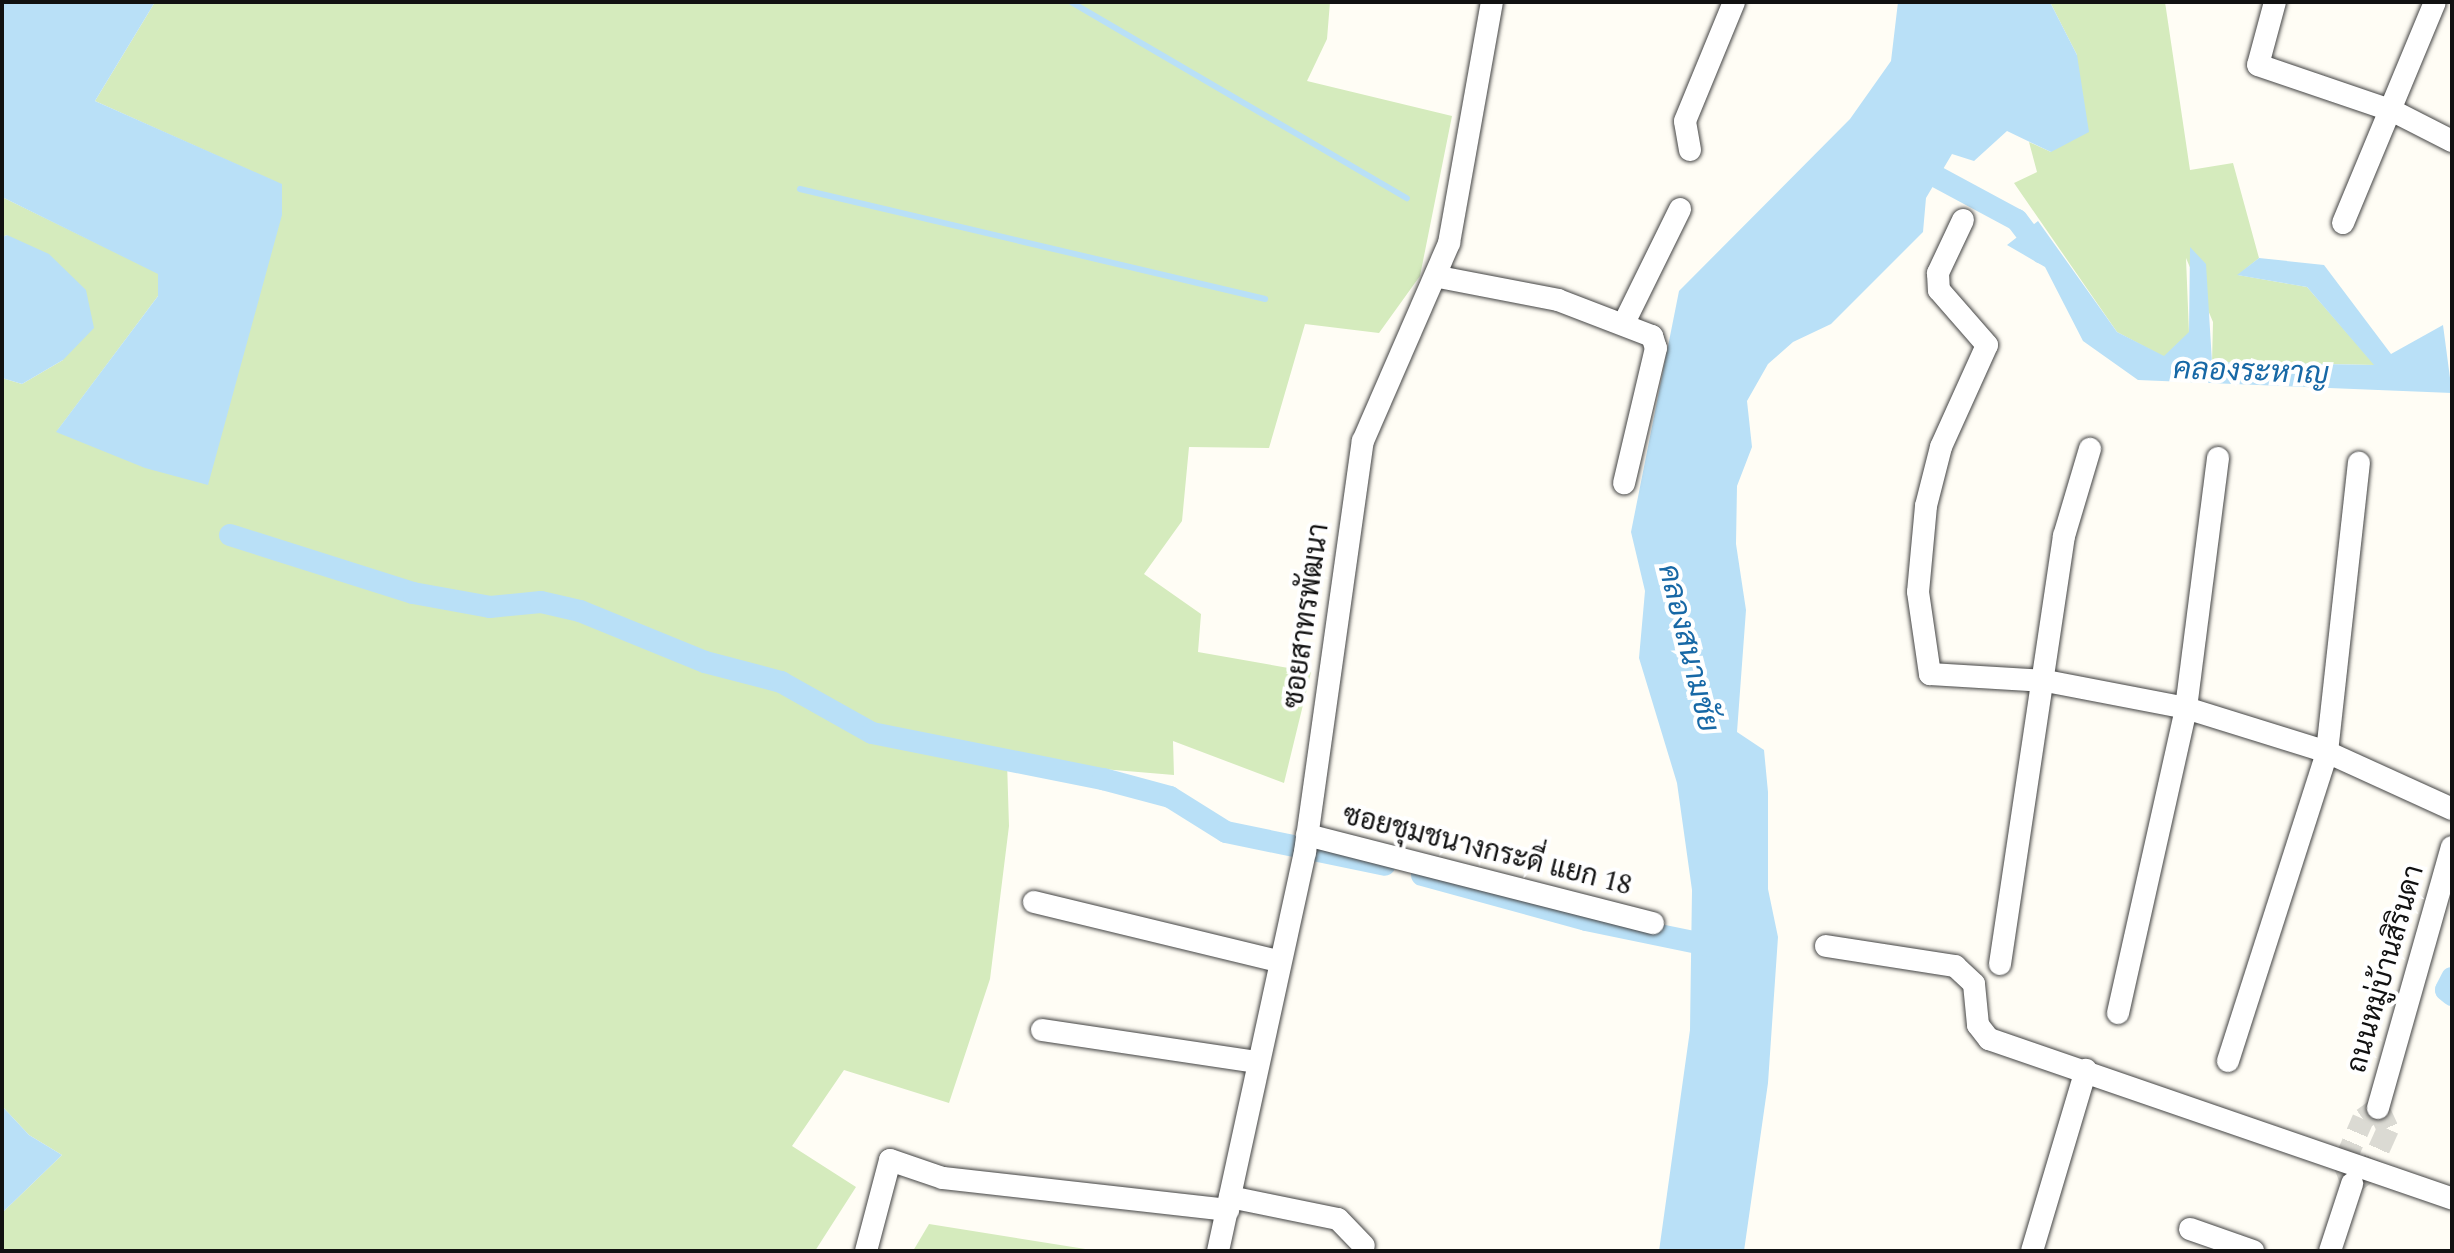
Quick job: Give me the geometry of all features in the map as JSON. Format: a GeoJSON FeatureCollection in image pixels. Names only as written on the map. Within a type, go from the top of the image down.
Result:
{"type":"FeatureCollection","features":[{"type":"Feature","properties":{"kind":"street","name":"ซอยสาทรพัฒนา"},"geometry":{"type":"LineString","coordinates":[[1218,1251],[1278,961],[1306,843],[1363,441],[1439,277],[1492,2]]}},
{"type":"Feature","properties":{"kind":"street"},"geometry":{"type":"LineString","coordinates":[[1690,150],[1685,121],[1734,2]]}},
{"type":"Feature","properties":{"kind":"street"},"geometry":{"type":"LineString","coordinates":[[2275,2],[2258,65],[2393,111],[2452,141]]}},
{"type":"Feature","properties":{"kind":"street"},"geometry":{"type":"LineString","coordinates":[[2343,223],[2393,111],[2435,2]]}},
{"type":"Feature","properties":{"kind":"street"},"geometry":{"type":"LineString","coordinates":[[1624,323],[1680,209]]}},
{"type":"Feature","properties":{"kind":"street"},"geometry":{"type":"LineString","coordinates":[[1963,220],[1938,273],[1939,290],[1987,345],[1941,447],[1926,506],[1918,592],[1930,674],[2046,681],[2186,708],[2327,752],[2452,809]]}},
{"type":"Feature","properties":{"kind":"street"},"geometry":{"type":"LineString","coordinates":[[1439,277],[1558,300],[1624,323],[1657,341],[1624,483]]}},
{"type":"Feature","properties":{"kind":"street"},"geometry":{"type":"LineString","coordinates":[[2000,964],[2046,681],[2064,536],[2090,449]]}},
{"type":"Feature","properties":{"kind":"street"},"geometry":{"type":"LineString","coordinates":[[2118,1013],[2186,708],[2218,458]]}},
{"type":"Feature","properties":{"kind":"street"},"geometry":{"type":"LineString","coordinates":[[2228,1061],[2327,752],[2359,463]]}},
{"type":"Feature","properties":{"kind":"street","name":"ซอยชุมชนางกระดี่ แยก 18"},"geometry":{"type":"LineString","coordinates":[[1306,843],[1653,923]]}},
{"type":"Feature","properties":{"kind":"street","name":"ถนนหมู่บ้านสิรินดา"},"geometry":{"type":"LineString","coordinates":[[2378,1108],[2452,847]]}},
{"type":"Feature","properties":{"kind":"street"},"geometry":{"type":"LineString","coordinates":[[1034,902],[1278,961]]}},
{"type":"Feature","properties":{"kind":"street"},"geometry":{"type":"LineString","coordinates":[[1826,946],[1955,966],[1974,984],[1981,1034],[2452,1198]]}},
{"type":"Feature","properties":{"kind":"street"},"geometry":{"type":"LineString","coordinates":[[1042,1030],[1257,1062]]}},
{"type":"Feature","properties":{"kind":"street"},"geometry":{"type":"LineString","coordinates":[[2032,1251],[2086,1070]]}},
{"type":"Feature","properties":{"kind":"street"},"geometry":{"type":"LineString","coordinates":[[866,1251],[890,1160],[943,1178],[1229,1204],[1338,1219],[1364,1246]]}},
{"type":"Feature","properties":{"kind":"street"},"geometry":{"type":"LineString","coordinates":[[2330,1251],[2352,1184]]}},
{"type":"Feature","properties":{"kind":"street"},"geometry":{"type":"LineString","coordinates":[[2190,1229],[2253,1251]]}},
{"type":"Feature","properties":{"kind":"green space"},"geometry":{"type":"Polygon","coordinates":[[[155,2],[1330,2],[1327,39],[1307,81],[1452,116],[1420,276],[1379,333],[1305,324],[1269,448],[1189,447],[1182,521],[1144,574],[1201,614],[1198,652],[1311,672],[1284,783],[1173,741],[1174,775],[1007,761],[1009,826],[990,979],[949,1103],[844,1070],[792,1146],[856,1187],[815,1251],[2,1251],[2,1213],[62,1155],[29,1135],[2,1106],[2,378],[22,384],[63,360],[7,235],[2,237],[2,197],[158,273],[158,296],[57,431],[282,185],[95,101],[155,2]]]}},
{"type":"Feature","properties":{"kind":"green space"},"geometry":{"type":"Polygon","coordinates":[[[2050,2],[2165,2],[2190,170],[2233,163],[2259,258],[2238,275],[2307,287],[2375,365],[2212,362],[2213,322],[2186,258],[2189,333],[2164,357],[2117,332],[2014,183],[2037,172],[2029,142],[2051,152],[2077,55],[2050,2]]]}},
{"type":"Feature","properties":{"kind":"green space"},"geometry":{"type":"Polygon","coordinates":[[[929,1224],[1098,1251],[913,1251],[929,1224]]]}},
{"type":"Feature","properties":{"kind":"water"},"geometry":{"type":"Polygon","coordinates":[[[2,2],[155,2],[95,101],[282,184],[282,215],[208,485],[145,468],[56,432],[158,296],[158,274],[2,197],[2,2]]]}},
{"type":"Feature","properties":{"kind":"water","name":"คลองสนามชัย"},"geometry":{"type":"Polygon","coordinates":[[[1898,2],[2050,2],[2077,55],[2089,132],[2051,152],[2007,131],[1974,161],[1952,154],[1926,198],[1923,232],[1831,324],[1793,342],[1768,364],[1747,401],[1752,447],[1737,486],[1736,544],[1746,610],[1737,732],[1764,750],[1768,792],[1768,889],[1778,937],[1768,1083],[1744,1251],[1659,1251],[1690,1030],[1692,890],[1677,783],[1639,658],[1645,591],[1631,532],[1679,291],[1850,119],[1891,61],[1898,2]]]}},
{"type":"Feature","properties":{"kind":"water"},"geometry":{"type":"Polygon","coordinates":[[[2038,221],[2117,332],[2164,356],[2189,332],[2190,247],[2206,264],[2212,362],[2374,365],[2307,287],[2237,275],[2259,258],[2324,265],[2391,354],[2443,325],[2452,393],[2138,380],[2083,341],[2045,267],[2007,245],[2038,221]]]}},
{"type":"Feature","properties":{"kind":"water"},"geometry":{"type":"Polygon","coordinates":[[[7,235],[49,254],[86,290],[94,328],[63,360],[22,384],[2,378],[2,237],[7,235]]]}},
{"type":"Feature","properties":{"kind":"water"},"geometry":{"type":"Polygon","coordinates":[[[2,1106],[29,1135],[62,1155],[2,1213],[2,1106]]]}},
{"type":"Feature","properties":{"kind":"waterway"},"geometry":{"type":"LineString","coordinates":[[1071,2],[1407,198]]}},
{"type":"Feature","properties":{"kind":"waterway","name":"คลองระหาญ"},"geometry":{"type":"LineString","coordinates":[[1911,163],[2017,220],[2042,253]]}},
{"type":"Feature","properties":{"kind":"waterway"},"geometry":{"type":"LineString","coordinates":[[800,189],[1265,299]]}},
{"type":"Feature","properties":{"kind":"waterway"},"geometry":{"type":"LineString","coordinates":[[230,535],[413,593],[490,607],[541,602],[580,611],[705,662],[781,682],[872,733],[1103,779],[1170,797],[1226,832],[1385,865]]}},
{"type":"Feature","properties":{"kind":"waterway"},"geometry":{"type":"LineString","coordinates":[[1422,875],[1586,920],[1718,947]]}},
{"type":"Feature","properties":{"kind":"waterway"},"geometry":{"type":"LineString","coordinates":[[2452,978],[2446,990],[2452,995]]}},
{"type":"Feature","properties":{"kind":"tunnel"},"geometry":{"type":"LineString","coordinates":[[2378,1108],[2388,1129],[2369,1171],[2352,1184],[2344,1163],[2363,1119],[2378,1108]]}}]}
